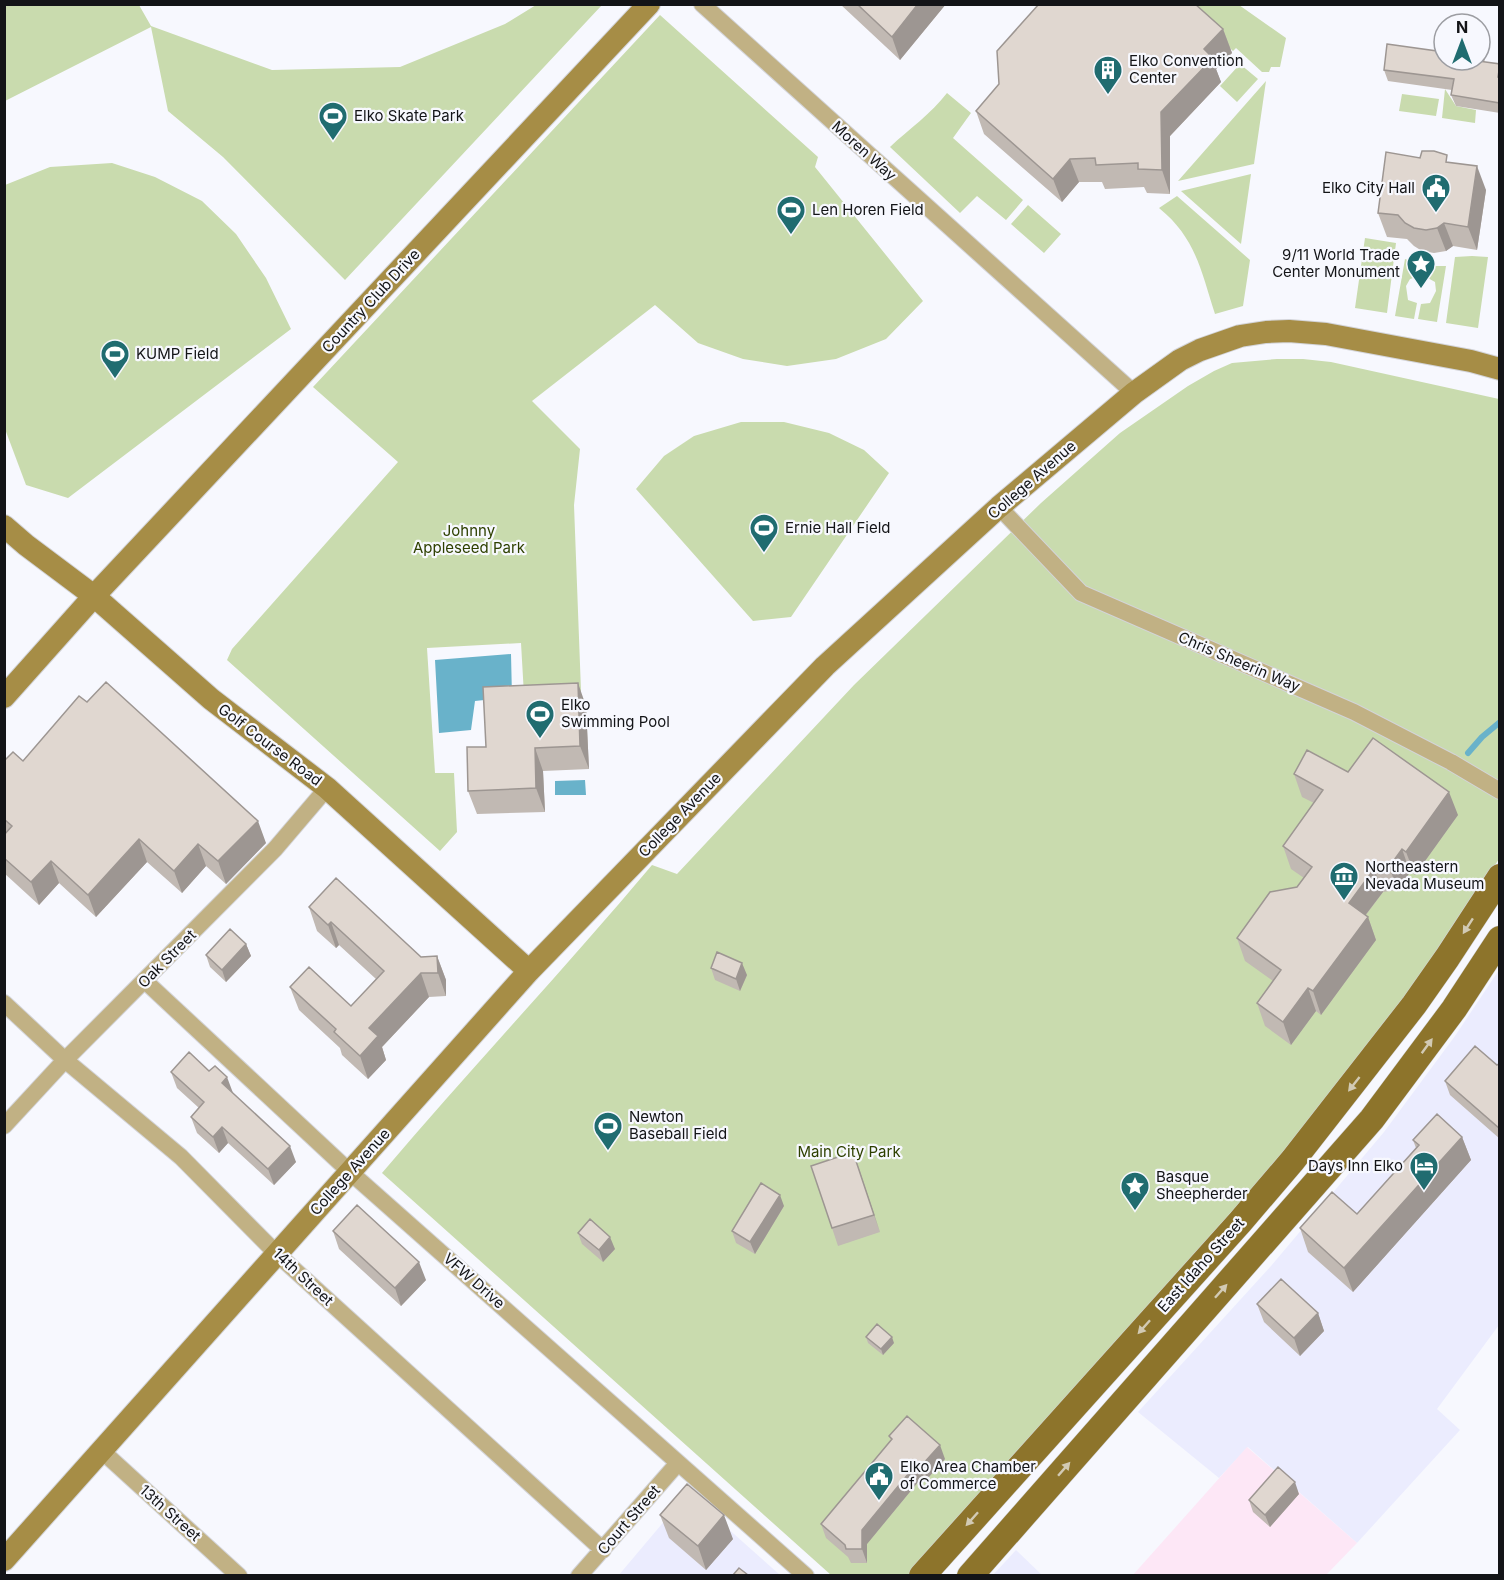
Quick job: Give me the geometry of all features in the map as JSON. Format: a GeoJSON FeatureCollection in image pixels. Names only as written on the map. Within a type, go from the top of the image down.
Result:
{"type":"FeatureCollection","features":[{"type":"Feature","properties":{"kind":"main road","name":"East Idaho Street"},"geometry":{"type":"LineString","coordinates":[[922,1575],[1240,1222],[1293,1160],[1414,1005],[1500,877]]}},
{"type":"Feature","properties":{"kind":"main road"},"geometry":{"type":"LineString","coordinates":[[969,1575],[1372,1119],[1454,1009],[1500,939]]}},
{"type":"Feature","properties":{"kind":"street","name":"Country Club Drive"},"geometry":{"type":"LineString","coordinates":[[4,697],[94,596],[649,4]]}},
{"type":"Feature","properties":{"kind":"street","name":"Moren Way"},"geometry":{"type":"LineString","coordinates":[[702,4],[1134,393]]}},
{"type":"Feature","properties":{"kind":"street","name":"College Avenue"},"geometry":{"type":"LineString","coordinates":[[4,1560],[529,971],[825,666],[999,507],[1134,393],[1180,360],[1200,350],[1240,336],[1266,332],[1326,334],[1471,361],[1500,369]]}},
{"type":"Feature","properties":{"kind":"street","name":"Chris Sheerin Way"},"geometry":{"type":"LineString","coordinates":[[999,507],[1081,593],[1354,712],[1451,762],[1500,791]]}},
{"type":"Feature","properties":{"kind":"street","name":"Golf Course Road"},"geometry":{"type":"LineString","coordinates":[[4,526],[94,596],[211,699],[327,788],[529,971]]}},
{"type":"Feature","properties":{"kind":"street","name":"Oak Street"},"geometry":{"type":"LineString","coordinates":[[4,1126],[65,1060],[275,849],[327,788]]}},
{"type":"Feature","properties":{"kind":"street","name":"VFW Drive"},"geometry":{"type":"LineString","coordinates":[[145,981],[350,1172],[806,1575]]}},
{"type":"Feature","properties":{"kind":"street","name":"14th Street"},"geometry":{"type":"LineString","coordinates":[[4,1003],[65,1060],[181,1157],[277,1254],[603,1550]]}},
{"type":"Feature","properties":{"kind":"street","name":"13th Street"},"geometry":{"type":"LineString","coordinates":[[102,1451],[239,1575]]}},
{"type":"Feature","properties":{"kind":"street","name":"Court Street"},"geometry":{"type":"LineString","coordinates":[[579,1575],[678,1463]]}},
{"type":"Feature","properties":{"kind":"shaded area"},"geometry":{"type":"Polygon","coordinates":[[[1499,970],[1499,1325],[1437,1409],[1460,1430],[1357,1543],[1248,1447],[1219,1478],[1138,1412],[1271,1266],[1384,1132],[1455,1036],[1499,970]]]}},
{"type":"Feature","properties":{"kind":"shaded area"},"geometry":{"type":"Polygon","coordinates":[[[1247,1447],[1357,1543],[1326,1575],[1132,1576],[1247,1447]]]}},
{"type":"Feature","properties":{"kind":"shaded area"},"geometry":{"type":"Polygon","coordinates":[[[688,1493],[780,1575],[618,1576],[688,1493]]]}},
{"type":"Feature","properties":{"kind":"shaded area"},"geometry":{"type":"Polygon","coordinates":[[[1016,1550],[1042,1575],[993,1575],[1016,1550]]]}},
{"type":"Feature","properties":{"kind":"green space","name":"Elko Skate Park"},"geometry":{"type":"Polygon","coordinates":[[[5,4],[139,5],[151,26],[272,70],[400,67],[505,24],[536,5],[602,5],[345,280],[223,157],[168,111],[151,27],[5,101],[5,4]]]}},
{"type":"Feature","properties":{"kind":"green space"},"geometry":{"type":"Polygon","coordinates":[[[1184,5],[1239,5],[1286,38],[1280,67],[1271,67],[1269,72],[1262,72],[1236,48],[1233,51],[1184,5]]]}},
{"type":"Feature","properties":{"kind":"green space","name":"Johnny Appleseed Park"},"geometry":{"type":"Polygon","coordinates":[[[660,15],[818,157],[815,167],[923,301],[886,339],[836,359],[787,366],[743,359],[698,343],[655,305],[532,401],[580,449],[574,505],[581,691],[524,695],[521,643],[427,648],[435,773],[454,773],[457,832],[440,851],[227,660],[232,649],[398,462],[313,387],[660,15]]]}},
{"type":"Feature","properties":{"kind":"green space"},"geometry":{"type":"Polygon","coordinates":[[[1240,64],[1258,79],[1237,102],[1220,86],[1240,64]]]}},
{"type":"Feature","properties":{"kind":"green space"},"geometry":{"type":"Polygon","coordinates":[[[1266,81],[1254,164],[1178,181],[1266,81]]]}},
{"type":"Feature","properties":{"kind":"green space"},"geometry":{"type":"Polygon","coordinates":[[[1445,89],[1456,106],[1476,110],[1475,123],[1442,118],[1445,89]]]}},
{"type":"Feature","properties":{"kind":"green space"},"geometry":{"type":"Polygon","coordinates":[[[947,93],[971,113],[953,138],[1023,200],[1006,220],[977,196],[960,213],[890,147],[927,115],[947,93]]]}},
{"type":"Feature","properties":{"kind":"green space"},"geometry":{"type":"Polygon","coordinates":[[[1402,94],[1439,99],[1436,116],[1399,111],[1402,94]]]}},
{"type":"Feature","properties":{"kind":"green space","name":"KUMP Field"},"geometry":{"type":"Polygon","coordinates":[[[112,163],[155,177],[202,201],[236,234],[266,278],[291,329],[68,498],[26,485],[5,429],[5,185],[50,167],[112,163]]]}},
{"type":"Feature","properties":{"kind":"green space"},"geometry":{"type":"Polygon","coordinates":[[[1251,174],[1241,244],[1181,191],[1251,174]]]}},
{"type":"Feature","properties":{"kind":"green space"},"geometry":{"type":"Polygon","coordinates":[[[1177,196],[1250,260],[1243,306],[1215,314],[1196,256],[1181,231],[1159,208],[1177,196]]]}},
{"type":"Feature","properties":{"kind":"green space"},"geometry":{"type":"Polygon","coordinates":[[[1028,205],[1061,234],[1044,253],[1011,224],[1028,205]]]}},
{"type":"Feature","properties":{"kind":"green space"},"geometry":{"type":"Polygon","coordinates":[[[1365,238],[1396,243],[1387,313],[1355,308],[1365,238]]]}},
{"type":"Feature","properties":{"kind":"green space"},"geometry":{"type":"Polygon","coordinates":[[[1455,257],[1488,257],[1478,328],[1446,323],[1455,257]]]}},
{"type":"Feature","properties":{"kind":"green space"},"geometry":{"type":"Polygon","coordinates":[[[1405,259],[1422,265],[1420,276],[1410,279],[1406,286],[1408,300],[1417,303],[1414,319],[1395,316],[1405,259]]]}},
{"type":"Feature","properties":{"kind":"green space"},"geometry":{"type":"Polygon","coordinates":[[[1428,266],[1446,266],[1437,322],[1418,319],[1421,304],[1430,303],[1436,291],[1435,282],[1426,277],[1428,266]]]}},
{"type":"Feature","properties":{"kind":"green space","name":"Main City Park"},"geometry":{"type":"Polygon","coordinates":[[[1277,359],[1331,362],[1499,399],[1499,859],[1410,992],[1291,1145],[908,1575],[831,1575],[382,1173],[652,865],[677,874],[854,685],[1041,503],[1120,433],[1188,386],[1232,363],[1277,359]]]}},
{"type":"Feature","properties":{"kind":"green space","name":"Ernie Hall Field"},"geometry":{"type":"Polygon","coordinates":[[[741,422],[784,422],[829,433],[864,450],[889,473],[791,617],[753,621],[636,489],[664,456],[694,436],[741,422]]]}},
{"type":"Feature","properties":{"kind":"water"},"geometry":{"type":"Polygon","coordinates":[[[511,654],[512,697],[475,701],[471,730],[439,733],[435,660],[511,654]]]}},
{"type":"Feature","properties":{"kind":"water"},"geometry":{"type":"Polygon","coordinates":[[[585,780],[586,795],[555,795],[555,781],[585,780]]]}},
{"type":"Feature","properties":{"kind":"building"},"geometry":{"type":"Polygon","coordinates":[[[857,4],[918,4],[892,37],[857,4]]]}},
{"type":"Feature","properties":{"kind":"building","name":"Elko Convention Center"},"geometry":{"type":"Polygon","coordinates":[[[1039,4],[1195,4],[1223,29],[1204,49],[1213,58],[1161,112],[1162,170],[1138,169],[1138,163],[1096,165],[1095,158],[1070,159],[1053,179],[976,111],[999,84],[997,51],[1039,4]]]}},
{"type":"Feature","properties":{"kind":"building"},"geometry":{"type":"Polygon","coordinates":[[[1387,44],[1432,50],[1432,72],[1492,72],[1492,63],[1500,64],[1498,77],[1500,77],[1500,103],[1451,95],[1454,79],[1384,70],[1387,44]]]}},
{"type":"Feature","properties":{"kind":"building"},"geometry":{"type":"Polygon","coordinates":[[[1422,151],[1434,151],[1447,155],[1446,162],[1477,166],[1468,227],[1444,223],[1437,228],[1426,230],[1414,228],[1398,215],[1378,213],[1386,152],[1420,158],[1422,151]]]}},
{"type":"Feature","properties":{"kind":"building"},"geometry":{"type":"Polygon","coordinates":[[[106,682],[258,821],[218,861],[198,844],[174,871],[139,839],[88,895],[51,861],[31,882],[4,858],[4,835],[12,826],[4,819],[4,761],[13,752],[23,761],[79,696],[87,702],[106,682]]]}},
{"type":"Feature","properties":{"kind":"building","name":"Elko Swimming Pool"},"geometry":{"type":"Polygon","coordinates":[[[578,683],[580,746],[535,748],[536,788],[468,791],[467,747],[486,747],[483,687],[578,683]]]}},
{"type":"Feature","properties":{"kind":"building","name":"Northeastern Nevada Museum"},"geometry":{"type":"Polygon","coordinates":[[[1373,738],[1449,792],[1406,852],[1402,849],[1389,867],[1374,869],[1349,903],[1368,917],[1313,991],[1308,988],[1283,1022],[1257,1003],[1281,970],[1237,938],[1270,892],[1297,887],[1312,867],[1283,846],[1323,790],[1294,774],[1307,750],[1348,772],[1373,738]]]}},
{"type":"Feature","properties":{"kind":"building"},"geometry":{"type":"Polygon","coordinates":[[[336,878],[421,957],[437,956],[438,973],[421,973],[369,1028],[378,1036],[360,1056],[334,1032],[336,1029],[290,987],[309,967],[351,1006],[384,971],[331,922],[328,925],[309,907],[336,878]]]}},
{"type":"Feature","properties":{"kind":"building"},"geometry":{"type":"Polygon","coordinates":[[[230,929],[246,944],[222,970],[206,955],[230,929]]]}},
{"type":"Feature","properties":{"kind":"building"},"geometry":{"type":"Polygon","coordinates":[[[717,952],[742,963],[736,979],[711,968],[717,952]]]}},
{"type":"Feature","properties":{"kind":"building"},"geometry":{"type":"Polygon","coordinates":[[[1475,1046],[1497,1065],[1500,1063],[1499,1128],[1445,1081],[1475,1046]]]}},
{"type":"Feature","properties":{"kind":"building"},"geometry":{"type":"Polygon","coordinates":[[[189,1052],[209,1071],[215,1066],[227,1077],[222,1083],[290,1146],[268,1169],[222,1127],[213,1137],[191,1117],[204,1102],[171,1072],[189,1052]]]}},
{"type":"Feature","properties":{"kind":"building"},"geometry":{"type":"Polygon","coordinates":[[[1437,1114],[1462,1137],[1344,1268],[1300,1228],[1332,1192],[1357,1214],[1419,1145],[1413,1140],[1437,1114]]]}},
{"type":"Feature","properties":{"kind":"building"},"geometry":{"type":"Polygon","coordinates":[[[853,1152],[874,1215],[832,1228],[811,1166],[853,1152]]]}},
{"type":"Feature","properties":{"kind":"building"},"geometry":{"type":"Polygon","coordinates":[[[761,1183],[780,1195],[750,1242],[732,1231],[761,1183]]]}},
{"type":"Feature","properties":{"kind":"building"},"geometry":{"type":"Polygon","coordinates":[[[357,1205],[419,1262],[395,1288],[333,1231],[357,1205]]]}},
{"type":"Feature","properties":{"kind":"building"},"geometry":{"type":"Polygon","coordinates":[[[590,1219],[610,1237],[599,1250],[578,1233],[590,1219]]]}},
{"type":"Feature","properties":{"kind":"building"},"geometry":{"type":"Polygon","coordinates":[[[1281,1279],[1318,1313],[1294,1338],[1257,1304],[1281,1279]]]}},
{"type":"Feature","properties":{"kind":"building"},"geometry":{"type":"Polygon","coordinates":[[[877,1324],[892,1337],[881,1349],[866,1337],[877,1324]]]}},
{"type":"Feature","properties":{"kind":"building"},"geometry":{"type":"Polygon","coordinates":[[[907,1416],[940,1445],[922,1465],[918,1462],[862,1530],[862,1549],[846,1549],[845,1545],[821,1524],[892,1439],[889,1436],[907,1416]]]}},
{"type":"Feature","properties":{"kind":"building"},"geometry":{"type":"Polygon","coordinates":[[[1278,1467],[1295,1482],[1265,1515],[1249,1500],[1278,1467]]]}},
{"type":"Feature","properties":{"kind":"building"},"geometry":{"type":"Polygon","coordinates":[[[687,1484],[724,1515],[698,1546],[660,1515],[687,1484]]]}},
{"type":"Feature","properties":{"kind":"building"},"geometry":{"type":"Polygon","coordinates":[[[739,1568],[748,1575],[733,1575],[739,1568]]]}},
{"type":"Feature","properties":{"kind":"waterway"},"geometry":{"type":"LineString","coordinates":[[1468,753],[1500,722]]}},
{"type":"Feature","properties":{"kind":"place","name":"Elko Convention Center"},"geometry":{"type":"Point","coordinates":[1108,96]}},
{"type":"Feature","properties":{"kind":"place","name":"Elko Skate Park"},"geometry":{"type":"Point","coordinates":[333,142]}},
{"type":"Feature","properties":{"kind":"place","name":"Elko City Hall"},"geometry":{"type":"Point","coordinates":[1436,214]}},
{"type":"Feature","properties":{"kind":"place","name":"Len Horen Field"},"geometry":{"type":"Point","coordinates":[791,236]}},
{"type":"Feature","properties":{"kind":"place","name":"9/11 World Trade Center Monument"},"geometry":{"type":"Point","coordinates":[1421,290]}},
{"type":"Feature","properties":{"kind":"place","name":"KUMP Field"},"geometry":{"type":"Point","coordinates":[115,380]}},
{"type":"Feature","properties":{"kind":"place","name":"Ernie Hall Field"},"geometry":{"type":"Point","coordinates":[764,554]}},
{"type":"Feature","properties":{"kind":"place","name":"Elko Swimming Pool"},"geometry":{"type":"Point","coordinates":[540,740]}},
{"type":"Feature","properties":{"kind":"place","name":"Northeastern Nevada Museum"},"geometry":{"type":"Point","coordinates":[1344,902]}},
{"type":"Feature","properties":{"kind":"place","name":"Newton Baseball Field"},"geometry":{"type":"Point","coordinates":[608,1152]}},
{"type":"Feature","properties":{"kind":"place","name":"Days Inn Elko"},"geometry":{"type":"Point","coordinates":[1424,1192]}},
{"type":"Feature","properties":{"kind":"place","name":"Basque Sheepherder"},"geometry":{"type":"Point","coordinates":[1135,1212]}},
{"type":"Feature","properties":{"kind":"place","name":"Elko Area Chamber of Commerce"},"geometry":{"type":"Point","coordinates":[879,1502]}}]}
